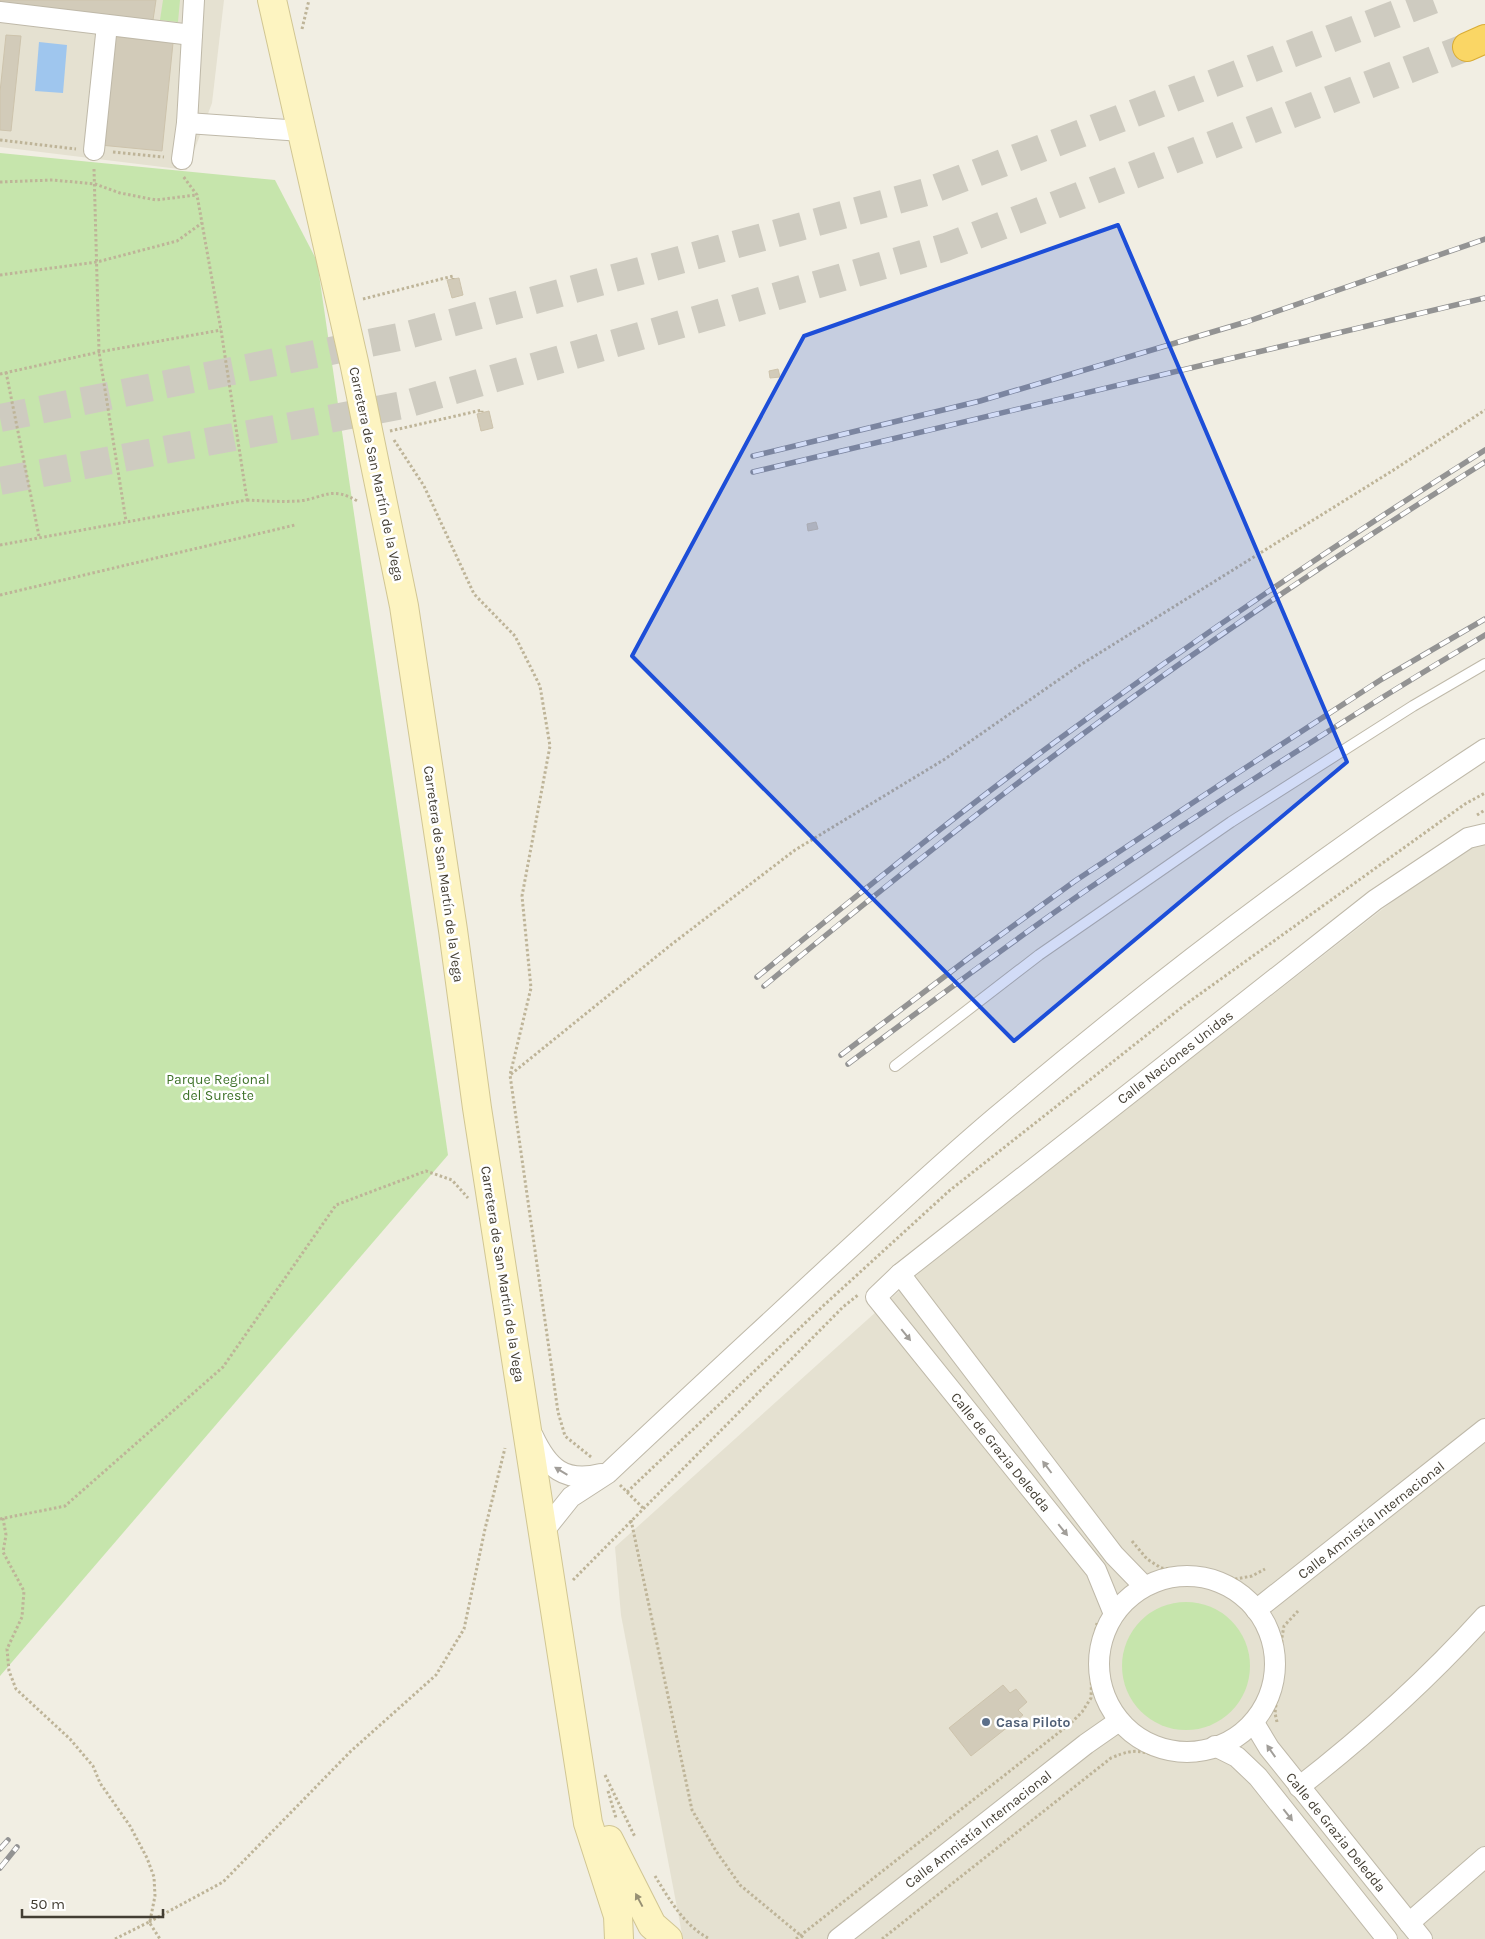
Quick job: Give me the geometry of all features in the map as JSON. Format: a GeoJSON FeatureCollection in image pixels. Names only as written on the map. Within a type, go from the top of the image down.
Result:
{"type":"FeatureCollection","features":[{"type":"Feature","properties":{"kind":"street"},"geometry":{"type":"LineString","coordinates":[[182,159],[187,123],[194,0]]}},
{"type":"Feature","properties":{"kind":"street","name":"Carretera de San Martín de la Vega"},"geometry":{"type":"LineString","coordinates":[[272,0],[341,304],[404,606],[453,930],[476,1108],[588,1823],[618,1916],[619,1939]]}},
{"type":"Feature","properties":{"kind":"street"},"geometry":{"type":"LineString","coordinates":[[0,12],[192,35]]}},
{"type":"Feature","properties":{"kind":"street"},"geometry":{"type":"LineString","coordinates":[[94,150],[107,24]]}},
{"type":"Feature","properties":{"kind":"street"},"geometry":{"type":"LineString","coordinates":[[187,123],[302,131]]}},
{"type":"Feature","properties":{"kind":"street"},"geometry":{"type":"LineString","coordinates":[[543,1532],[571,1497],[602,1467],[994,1118],[1226,931],[1393,810],[1485,749]]}},
{"type":"Feature","properties":{"kind":"street","name":"Calle Naciones Unidas"},"geometry":{"type":"LineString","coordinates":[[876,1297],[900,1274],[1375,900],[1468,838],[1485,834]]}},
{"type":"Feature","properties":{"kind":"street","name":"Calle de Grazia Deledda"},"geometry":{"type":"LineString","coordinates":[[900,1274],[1114,1555],[1144,1586]]}},
{"type":"Feature","properties":{"kind":"street","name":"Calle de Grazia Deledda"},"geometry":{"type":"LineString","coordinates":[[876,1297],[1096,1570],[1105,1617]]}},
{"type":"Feature","properties":{"kind":"street"},"geometry":{"type":"LineString","coordinates":[[526,1422],[541,1453],[560,1472],[578,1478],[602,1467]]}},
{"type":"Feature","properties":{"kind":"street","name":"Calle Amnistía Internacional"},"geometry":{"type":"LineString","coordinates":[[1256,1610],[1485,1429]]}},
{"type":"Feature","properties":{"kind":"street"},"geometry":{"type":"LineString","coordinates":[[1193,1576],[1218,1581],[1240,1593],[1256,1610],[1272,1638],[1276,1667],[1270,1697],[1254,1723],[1210,1753],[1171,1752],[1142,1741],[1119,1721],[1105,1696],[1099,1668],[1105,1617],[1127,1598],[1144,1586],[1168,1577],[1193,1576]]}},
{"type":"Feature","properties":{"kind":"street"},"geometry":{"type":"LineString","coordinates":[[1299,1786],[1350,1746],[1424,1680],[1485,1616]]}},
{"type":"Feature","properties":{"kind":"street","name":"Calle Amnistía Internacional"},"geometry":{"type":"LineString","coordinates":[[838,1939],[1086,1744],[1119,1721]]}},
{"type":"Feature","properties":{"kind":"street","name":"Calle de Grazia Deledda"},"geometry":{"type":"LineString","coordinates":[[1254,1723],[1269,1748],[1422,1939]]}},
{"type":"Feature","properties":{"kind":"street","name":"Calle de Grazia Deledda"},"geometry":{"type":"LineString","coordinates":[[1210,1753],[1237,1757],[1258,1777],[1387,1939]]}},
{"type":"Feature","properties":{"kind":"street","name":"Carretera de San Martín de la Vega"},"geometry":{"type":"LineString","coordinates":[[578,1754],[612,1849],[652,1925],[668,1939]]}},
{"type":"Feature","properties":{"kind":"street"},"geometry":{"type":"LineString","coordinates":[[1409,1923],[1485,1857]]}},
{"type":"Feature","properties":{"kind":"lane"},"geometry":{"type":"LineString","coordinates":[[895,1066],[1039,955],[1231,822],[1414,706],[1485,664]]}},
{"type":"Feature","properties":{"kind":"path"},"geometry":{"type":"LineString","coordinates":[[300,37],[309,0]]}},
{"type":"Feature","properties":{"kind":"path"},"geometry":{"type":"LineString","coordinates":[[94,150],[98,352],[126,521]]}},
{"type":"Feature","properties":{"kind":"path"},"geometry":{"type":"LineString","coordinates":[[182,159],[183,176],[196,195],[202,223],[221,330],[247,500]]}},
{"type":"Feature","properties":{"kind":"path"},"geometry":{"type":"LineString","coordinates":[[0,182],[53,180],[95,184],[120,193],[156,200],[196,195]]}},
{"type":"Feature","properties":{"kind":"path"},"geometry":{"type":"LineString","coordinates":[[0,274],[97,262],[176,241],[202,223]]}},
{"type":"Feature","properties":{"kind":"path"},"geometry":{"type":"LineString","coordinates":[[341,304],[453,276],[453,279]]}},
{"type":"Feature","properties":{"kind":"path"},"geometry":{"type":"LineString","coordinates":[[0,374],[98,352],[221,330]]}},
{"type":"Feature","properties":{"kind":"path"},"geometry":{"type":"LineString","coordinates":[[6,372],[39,536]]}},
{"type":"Feature","properties":{"kind":"path"},"geometry":{"type":"LineString","coordinates":[[482,412],[482,410],[388,431],[424,486],[474,594],[516,636],[540,686],[550,746],[522,896],[531,988],[510,1075],[558,1412],[565,1436],[602,1467]]}},
{"type":"Feature","properties":{"kind":"path"},"geometry":{"type":"LineString","coordinates":[[510,1075],[672,944],[794,850],[945,759],[1078,667],[1392,471],[1485,410]]}},
{"type":"Feature","properties":{"kind":"path"},"geometry":{"type":"LineString","coordinates":[[0,545],[39,536],[247,500],[300,500],[330,492],[347,495],[386,518]]}},
{"type":"Feature","properties":{"kind":"path"},"geometry":{"type":"LineString","coordinates":[[0,594],[295,525]]}},
{"type":"Feature","properties":{"kind":"path"},"geometry":{"type":"LineString","coordinates":[[627,1492],[823,1306],[949,1191],[1186,1004],[1465,804],[1485,793]]}},
{"type":"Feature","properties":{"kind":"path"},"geometry":{"type":"LineString","coordinates":[[160,1939],[149,1922],[156,1896],[154,1877],[147,1858],[130,1826],[100,1783],[93,1766],[70,1738],[16,1689],[12,1680],[9,1671],[7,1649],[22,1617],[24,1591],[3,1552],[6,1535],[2,1518],[65,1506],[223,1367],[336,1205],[426,1171],[452,1180],[468,1198],[469,1208]]}},
{"type":"Feature","properties":{"kind":"path"},"geometry":{"type":"LineString","coordinates":[[115,1939],[223,1882],[351,1751],[436,1675],[464,1629],[485,1529],[507,1442]]}},
{"type":"Feature","properties":{"kind":"path"},"geometry":{"type":"LineString","coordinates":[[571,1589],[573,1580],[643,1508]]}},
{"type":"Feature","properties":{"kind":"path"},"geometry":{"type":"LineString","coordinates":[[631,1520],[692,1810],[716,1851],[740,1885],[802,1934],[805,1939]]}},
{"type":"Feature","properties":{"kind":"path"},"geometry":{"type":"LineString","coordinates":[[1132,1541],[1147,1559],[1161,1568],[1203,1572],[1236,1578],[1252,1576],[1266,1569]]}},
{"type":"Feature","properties":{"kind":"path"},"geometry":{"type":"LineString","coordinates":[[1280,1731],[1274,1713],[1281,1661],[1282,1637],[1284,1626],[1298,1611]]}},
{"type":"Feature","properties":{"kind":"path"},"geometry":{"type":"LineString","coordinates":[[796,1939],[1071,1723],[1082,1712],[1091,1698],[1092,1658],[1105,1617]]}},
{"type":"Feature","properties":{"kind":"path"},"geometry":{"type":"LineString","coordinates":[[882,1939],[1112,1758],[1139,1750],[1165,1757],[1210,1753]]}},
{"type":"Feature","properties":{"kind":"path"},"geometry":{"type":"LineString","coordinates":[[602,1768],[636,1838]]}},
{"type":"Feature","properties":{"kind":"path"},"geometry":{"type":"LineString","coordinates":[[654,1874],[667,1896],[689,1924],[710,1939]]}},
{"type":"Feature","properties":{"kind":"highlighted area"},"geometry":{"type":"Polygon","coordinates":[[[1118,225],[1347,762],[1014,1041],[632,656],[804,336],[1118,225]]]}},
{"type":"Feature","properties":{"kind":"shaded area"},"geometry":{"type":"Polygon","coordinates":[[[0,0],[224,0],[212,103],[187,170],[0,147],[0,0]]]}},
{"type":"Feature","properties":{"kind":"shaded area"},"geometry":{"type":"Polygon","coordinates":[[[1485,829],[1485,1939],[683,1939],[621,1615],[615,1547],[937,1257],[1485,829]]]}},
{"type":"Feature","properties":{"kind":"green space"},"geometry":{"type":"Polygon","coordinates":[[[163,0],[180,0],[178,22],[160,20],[163,0]]]}},
{"type":"Feature","properties":{"kind":"green space","name":"Parque Regional del Sureste"},"geometry":{"type":"Polygon","coordinates":[[[0,153],[275,180],[317,261],[448,1155],[0,1676],[0,153]]]}},
{"type":"Feature","properties":{"kind":"green space"},"geometry":{"type":"Polygon","coordinates":[[[1186,1602],[1210,1607],[1231,1621],[1245,1642],[1250,1666],[1245,1690],[1231,1711],[1210,1725],[1186,1730],[1162,1725],[1141,1711],[1127,1690],[1122,1666],[1127,1642],[1141,1621],[1162,1607],[1186,1602]]]}},
{"type":"Feature","properties":{"kind":"water"},"geometry":{"type":"Polygon","coordinates":[[[39,42],[67,45],[63,93],[35,91],[39,42]]]}},
{"type":"Feature","properties":{"kind":"building"},"geometry":{"type":"Polygon","coordinates":[[[0,0],[156,0],[153,20],[0,2],[0,0]]]}},
{"type":"Feature","properties":{"kind":"building"},"geometry":{"type":"Polygon","coordinates":[[[6,35],[21,36],[11,131],[0,130],[0,92],[6,35]]]}},
{"type":"Feature","properties":{"kind":"building"},"geometry":{"type":"Polygon","coordinates":[[[111,36],[173,43],[162,151],[100,145],[111,36]]]}},
{"type":"Feature","properties":{"kind":"building"},"geometry":{"type":"Polygon","coordinates":[[[459,278],[463,295],[452,298],[447,280],[459,278]]]}},
{"type":"Feature","properties":{"kind":"building"},"geometry":{"type":"Polygon","coordinates":[[[778,369],[780,377],[770,378],[769,371],[778,369]]]}},
{"type":"Feature","properties":{"kind":"building"},"geometry":{"type":"Polygon","coordinates":[[[489,411],[493,428],[481,431],[477,414],[489,411]]]}},
{"type":"Feature","properties":{"kind":"building"},"geometry":{"type":"Polygon","coordinates":[[[816,522],[818,529],[808,531],[807,524],[816,522]]]}},
{"type":"Feature","properties":{"kind":"building","name":"Casa Piloto"},"geometry":{"type":"Polygon","coordinates":[[[1003,1685],[1010,1693],[1016,1689],[1027,1702],[1018,1710],[1023,1715],[971,1756],[949,1728],[1003,1685]]]}},
{"type":"Feature","properties":{"kind":"tunnel"},"geometry":{"type":"LineString","coordinates":[[0,418],[404,336],[926,192],[1433,0]]}},
{"type":"Feature","properties":{"kind":"tunnel"},"geometry":{"type":"LineString","coordinates":[[0,481],[403,405],[946,247],[1467,47]]}},
{"type":"Feature","properties":{"kind":"railway"},"geometry":{"type":"LineString","coordinates":[[753,456],[980,401],[1246,322],[1485,239]]}},
{"type":"Feature","properties":{"kind":"railway"},"geometry":{"type":"LineString","coordinates":[[753,472],[1485,298]]}},
{"type":"Feature","properties":{"kind":"railway"},"geometry":{"type":"LineString","coordinates":[[757,977],[942,828],[1017,770],[1108,704],[1268,592],[1485,450]]}},
{"type":"Feature","properties":{"kind":"railway"},"geometry":{"type":"LineString","coordinates":[[764,986],[947,838],[1111,713],[1269,602],[1485,462]]}},
{"type":"Feature","properties":{"kind":"railway"},"geometry":{"type":"LineString","coordinates":[[841,1055],[1075,881],[1382,679],[1485,619]]}},
{"type":"Feature","properties":{"kind":"railway"},"geometry":{"type":"LineString","coordinates":[[848,1064],[1085,891],[1233,792],[1485,635]]}},
{"type":"Feature","properties":{"kind":"railway"},"geometry":{"type":"LineString","coordinates":[[0,1849],[8,1840]]}},
{"type":"Feature","properties":{"kind":"railway"},"geometry":{"type":"LineString","coordinates":[[0,1868],[17,1847]]}},
{"type":"Feature","properties":{"kind":"place","name":"Casa Piloto"},"geometry":{"type":"Point","coordinates":[986,1722]}}]}
